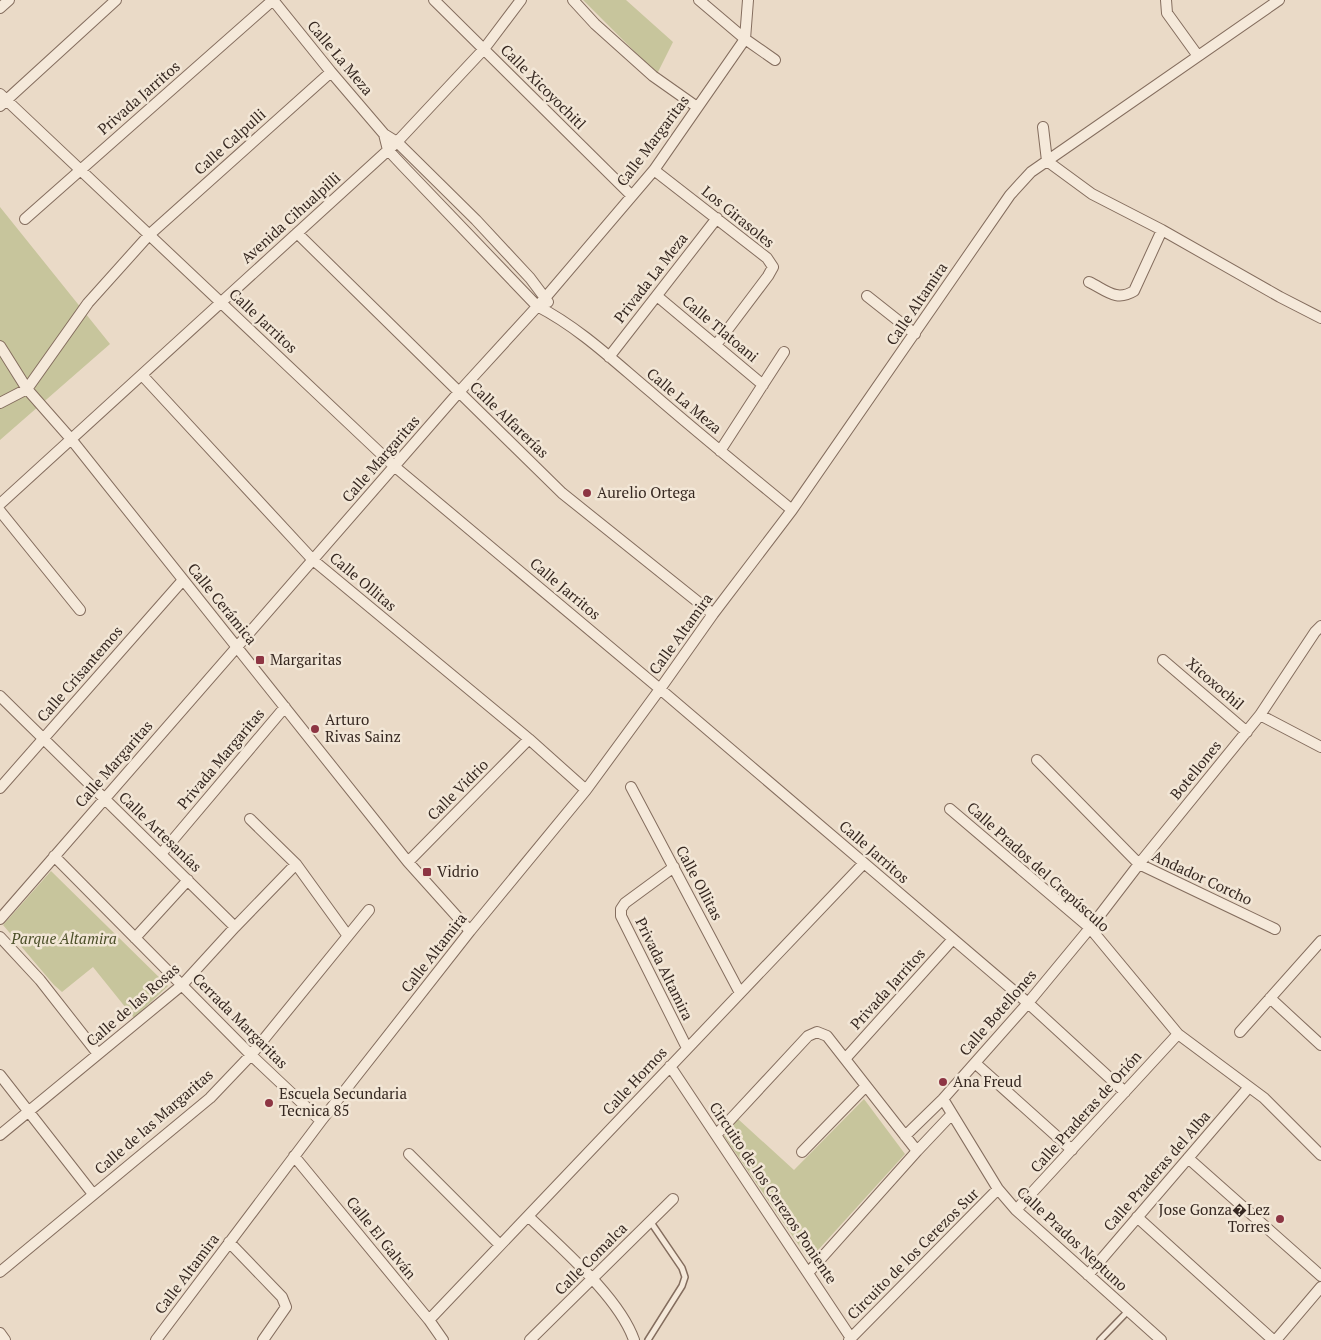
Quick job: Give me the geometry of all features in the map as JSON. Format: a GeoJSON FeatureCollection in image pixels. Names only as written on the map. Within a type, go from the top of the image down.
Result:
{"type":"FeatureCollection","features":[{"type":"Feature","properties":{"kind":"street"},"geometry":{"type":"LineString","coordinates":[[0,8],[9,0]]}},
{"type":"Feature","properties":{"kind":"street"},"geometry":{"type":"LineString","coordinates":[[2,100],[116,0]]}},
{"type":"Feature","properties":{"kind":"street","name":"Calle La Meza"},"geometry":{"type":"LineString","coordinates":[[273,0],[384,134],[397,142],[476,220],[530,278],[556,316]]}},
{"type":"Feature","properties":{"kind":"street","name":"Privada Jarritos"},"geometry":{"type":"LineString","coordinates":[[25,219],[273,0]]}},
{"type":"Feature","properties":{"kind":"street","name":"Calle Xicoyochitl"},"geometry":{"type":"LineString","coordinates":[[434,0],[631,195]]}},
{"type":"Feature","properties":{"kind":"street","name":"Avenida Cihualpilli"},"geometry":{"type":"LineString","coordinates":[[0,504],[397,142],[484,48],[521,0]]}},
{"type":"Feature","properties":{"kind":"street"},"geometry":{"type":"LineString","coordinates":[[573,0],[595,24],[653,76],[697,107]]}},
{"type":"Feature","properties":{"kind":"street"},"geometry":{"type":"LineString","coordinates":[[699,0],[745,39],[774,60]]}},
{"type":"Feature","properties":{"kind":"street"},"geometry":{"type":"LineString","coordinates":[[745,39],[748,0]]}},
{"type":"Feature","properties":{"kind":"street","name":"Calle Altamira"},"geometry":{"type":"LineString","coordinates":[[156,1340],[321,1120],[470,931],[586,790],[713,614],[792,510],[1010,195],[1031,172],[1279,0]]}},
{"type":"Feature","properties":{"kind":"street"},"geometry":{"type":"LineString","coordinates":[[1165,1],[1168,13],[1198,56]]}},
{"type":"Feature","properties":{"kind":"street","name":"Calle Margaritas"},"geometry":{"type":"LineString","coordinates":[[0,919],[394,466],[545,298],[654,170],[745,39]]}},
{"type":"Feature","properties":{"kind":"street","name":"Calle Calpulli"},"geometry":{"type":"LineString","coordinates":[[27,389],[88,303],[149,235],[331,72]]}},
{"type":"Feature","properties":{"kind":"street","name":"Calle Jarritos"},"geometry":{"type":"LineString","coordinates":[[2,100],[80,170],[394,466],[660,689],[1028,1003],[1125,1092]]}},
{"type":"Feature","properties":{"kind":"street"},"geometry":{"type":"LineString","coordinates":[[1043,127],[1047,161],[1092,194],[1162,230],[1321,318]]}},
{"type":"Feature","properties":{"kind":"street","name":"Calle La Meza"},"geometry":{"type":"LineString","coordinates":[[384,134],[388,150],[537,306],[556,316],[609,357],[792,510]]}},
{"type":"Feature","properties":{"kind":"street","name":"Los Girasoles"},"geometry":{"type":"LineString","coordinates":[[654,170],[767,258],[773,267],[716,345]]}},
{"type":"Feature","properties":{"kind":"street","name":"Privada La Meza"},"geometry":{"type":"LineString","coordinates":[[609,357],[717,218]]}},
{"type":"Feature","properties":{"kind":"street"},"geometry":{"type":"LineString","coordinates":[[1089,282],[1116,296],[1125,297],[1134,291],[1162,230]]}},
{"type":"Feature","properties":{"kind":"street","name":"Calle Alfarerías"},"geometry":{"type":"LineString","coordinates":[[297,233],[562,492],[713,614]]}},
{"type":"Feature","properties":{"kind":"street","name":"Calle Tlatoani"},"geometry":{"type":"LineString","coordinates":[[657,296],[763,385]]}},
{"type":"Feature","properties":{"kind":"street"},"geometry":{"type":"LineString","coordinates":[[867,296],[915,334]]}},
{"type":"Feature","properties":{"kind":"street","name":"Calle Cerámica"},"geometry":{"type":"LineString","coordinates":[[0,346],[27,389],[71,439],[408,862],[470,931]]}},
{"type":"Feature","properties":{"kind":"street"},"geometry":{"type":"LineString","coordinates":[[720,451],[784,352]]}},
{"type":"Feature","properties":{"kind":"street","name":"Calle Ollitas"},"geometry":{"type":"LineString","coordinates":[[142,375],[313,560],[586,790]]}},
{"type":"Feature","properties":{"kind":"street"},"geometry":{"type":"LineString","coordinates":[[0,403],[27,389]]}},
{"type":"Feature","properties":{"kind":"street"},"geometry":{"type":"LineString","coordinates":[[0,511],[80,610]]}},
{"type":"Feature","properties":{"kind":"street","name":"Calle Crisantemos"},"geometry":{"type":"LineString","coordinates":[[0,788],[183,580]]}},
{"type":"Feature","properties":{"kind":"street","name":"Botellones"},"geometry":{"type":"LineString","coordinates":[[1090,928],[1138,864],[1247,732],[1321,626]]}},
{"type":"Feature","properties":{"kind":"street","name":"Xicoxochil"},"geometry":{"type":"LineString","coordinates":[[1163,660],[1247,732]]}},
{"type":"Feature","properties":{"kind":"street","name":"Calle Artesanías"},"geometry":{"type":"LineString","coordinates":[[0,696],[235,926]]}},
{"type":"Feature","properties":{"kind":"street","name":"Privada Margaritas"},"geometry":{"type":"LineString","coordinates":[[161,854],[285,707]]}},
{"type":"Feature","properties":{"kind":"street"},"geometry":{"type":"LineString","coordinates":[[1260,715],[1321,746]]}},
{"type":"Feature","properties":{"kind":"street","name":"Calle Vidrio"},"geometry":{"type":"LineString","coordinates":[[408,862],[528,740]]}},
{"type":"Feature","properties":{"kind":"street","name":"Andador Corcho"},"geometry":{"type":"LineString","coordinates":[[1037,760],[1138,864],[1275,929]]}},
{"type":"Feature","properties":{"kind":"street","name":"Calle Ollitas"},"geometry":{"type":"LineString","coordinates":[[631,787],[740,993]]}},
{"type":"Feature","properties":{"kind":"street","name":"Calle Prados del Crepúsculo"},"geometry":{"type":"LineString","coordinates":[[950,809],[1090,928],[1178,1034],[1264,1098],[1321,1155]]}},
{"type":"Feature","properties":{"kind":"street"},"geometry":{"type":"LineString","coordinates":[[250,819],[296,864],[348,936]]}},
{"type":"Feature","properties":{"kind":"street","name":"Cerrada Margaritas"},"geometry":{"type":"LineString","coordinates":[[54,856],[251,1055],[321,1120]]}},
{"type":"Feature","properties":{"kind":"street","name":"Calle Hornos"},"geometry":{"type":"LineString","coordinates":[[429,1320],[864,863]]}},
{"type":"Feature","properties":{"kind":"street","name":"Calle de las Rosas"},"geometry":{"type":"LineString","coordinates":[[0,1135],[182,985],[235,926],[296,864]]}},
{"type":"Feature","properties":{"kind":"street","name":"Privada Altamira"},"geometry":{"type":"LineString","coordinates":[[674,867],[625,903],[621,910],[621,916],[687,1048]]}},
{"type":"Feature","properties":{"kind":"street"},"geometry":{"type":"LineString","coordinates":[[135,938],[188,880]]}},
{"type":"Feature","properties":{"kind":"street","name":"Calle de las Margaritas"},"geometry":{"type":"LineString","coordinates":[[0,1272],[210,1098],[251,1055],[369,910]]}},
{"type":"Feature","properties":{"kind":"street","name":"Calle Botellones"},"geometry":{"type":"LineString","coordinates":[[906,1136],[975,1063],[1090,928]]}},
{"type":"Feature","properties":{"kind":"street"},"geometry":{"type":"LineString","coordinates":[[0,937],[40,980],[98,1054]]}},
{"type":"Feature","properties":{"kind":"street","name":"Privada Jarritos"},"geometry":{"type":"LineString","coordinates":[[845,1059],[953,939]]}},
{"type":"Feature","properties":{"kind":"street"},"geometry":{"type":"LineString","coordinates":[[1240,1032],[1321,941]]}},
{"type":"Feature","properties":{"kind":"street"},"geometry":{"type":"LineString","coordinates":[[1270,998],[1321,1045]]}},
{"type":"Feature","properties":{"kind":"street"},"geometry":{"type":"LineString","coordinates":[[716,1135],[808,1036],[817,1032],[827,1036],[917,1151]]}},
{"type":"Feature","properties":{"kind":"street","name":"Calle Praderas de Orión"},"geometry":{"type":"LineString","coordinates":[[1016,1210],[1178,1034]]}},
{"type":"Feature","properties":{"kind":"street"},"geometry":{"type":"LineString","coordinates":[[975,1063],[1072,1150]]}},
{"type":"Feature","properties":{"kind":"street","name":"Circuito de los Cerezos Poniente"},"geometry":{"type":"LineString","coordinates":[[670,1066],[850,1339]]}},
{"type":"Feature","properties":{"kind":"street"},"geometry":{"type":"LineString","coordinates":[[0,1075],[94,1194]]}},
{"type":"Feature","properties":{"kind":"street"},"geometry":{"type":"LineString","coordinates":[[802,1152],[866,1086]]}},
{"type":"Feature","properties":{"kind":"street","name":"Calle Praderas del Alba"},"geometry":{"type":"LineString","coordinates":[[1088,1275],[1249,1087]]}},
{"type":"Feature","properties":{"kind":"street","name":"Calle Prados Neptuno"},"geometry":{"type":"LineString","coordinates":[[943,1099],[998,1188],[1016,1210],[1160,1340]]}},
{"type":"Feature","properties":{"kind":"street"},"geometry":{"type":"LineString","coordinates":[[808,1273],[952,1114]]}},
{"type":"Feature","properties":{"kind":"street"},"geometry":{"type":"LineString","coordinates":[[409,1154],[500,1245]]}},
{"type":"Feature","properties":{"kind":"street","name":"Calle El Galván"},"geometry":{"type":"LineString","coordinates":[[294,1156],[429,1320],[443,1340]]}},
{"type":"Feature","properties":{"kind":"street"},"geometry":{"type":"LineString","coordinates":[[1188,1158],[1321,1276]]}},
{"type":"Feature","properties":{"kind":"street","name":"Circuito de los Cerezos Sur"},"geometry":{"type":"LineString","coordinates":[[850,1339],[998,1188]]}},
{"type":"Feature","properties":{"kind":"street","name":"Calle Comalca"},"geometry":{"type":"LineString","coordinates":[[530,1340],[673,1199]]}},
{"type":"Feature","properties":{"kind":"street"},"geometry":{"type":"LineString","coordinates":[[528,1216],[592,1279],[620,1311],[634,1340]]}},
{"type":"Feature","properties":{"kind":"street"},"geometry":{"type":"LineString","coordinates":[[1137,1218],[1274,1340],[1321,1287]]}},
{"type":"Feature","properties":{"kind":"street"},"geometry":{"type":"LineString","coordinates":[[229,1242],[282,1297],[286,1307],[263,1340]]}},
{"type":"Feature","properties":{"kind":"street"},"geometry":{"type":"LineString","coordinates":[[0,1333],[5,1340]]}},
{"type":"Feature","properties":{"kind":"lane"},"geometry":{"type":"LineString","coordinates":[[648,1340],[682,1286],[685,1277],[682,1268],[650,1220]]}},
{"type":"Feature","properties":{"kind":"lane"},"geometry":{"type":"LineString","coordinates":[[1100,1340],[1128,1311]]}},
{"type":"Feature","properties":{"kind":"green space"},"geometry":{"type":"Polygon","coordinates":[[[583,0],[626,0],[673,42],[657,74],[583,0]]]}},
{"type":"Feature","properties":{"kind":"green space"},"geometry":{"type":"Polygon","coordinates":[[[0,207],[110,344],[0,440],[0,207]]]}},
{"type":"Feature","properties":{"kind":"green space","name":"Parque Altamira"},"geometry":{"type":"Polygon","coordinates":[[[51,871],[168,986],[134,1018],[93,967],[62,992],[3,925],[51,871]]]}},
{"type":"Feature","properties":{"kind":"green space"},"geometry":{"type":"Polygon","coordinates":[[[864,1099],[905,1154],[809,1260],[724,1136],[738,1119],[794,1170],[864,1099]]]}},
{"type":"Feature","properties":{"kind":"place","name":"Aurelio Ortega"},"geometry":{"type":"Point","coordinates":[587,493]}},
{"type":"Feature","properties":{"kind":"place","name":"Margaritas"},"geometry":{"type":"Point","coordinates":[260,660]}},
{"type":"Feature","properties":{"kind":"place","name":"Arturo Rivas Sainz"},"geometry":{"type":"Point","coordinates":[315,729]}},
{"type":"Feature","properties":{"kind":"place","name":"Vidrio"},"geometry":{"type":"Point","coordinates":[427,872]}},
{"type":"Feature","properties":{"kind":"place","name":"Ana Freud"},"geometry":{"type":"Point","coordinates":[943,1082]}},
{"type":"Feature","properties":{"kind":"place","name":"Escuela Secundaria Tecnica 85"},"geometry":{"type":"Point","coordinates":[269,1103]}},
{"type":"Feature","properties":{"kind":"place","name":"Jose Gonza�Lez Torres"},"geometry":{"type":"Point","coordinates":[1280,1219]}}]}
